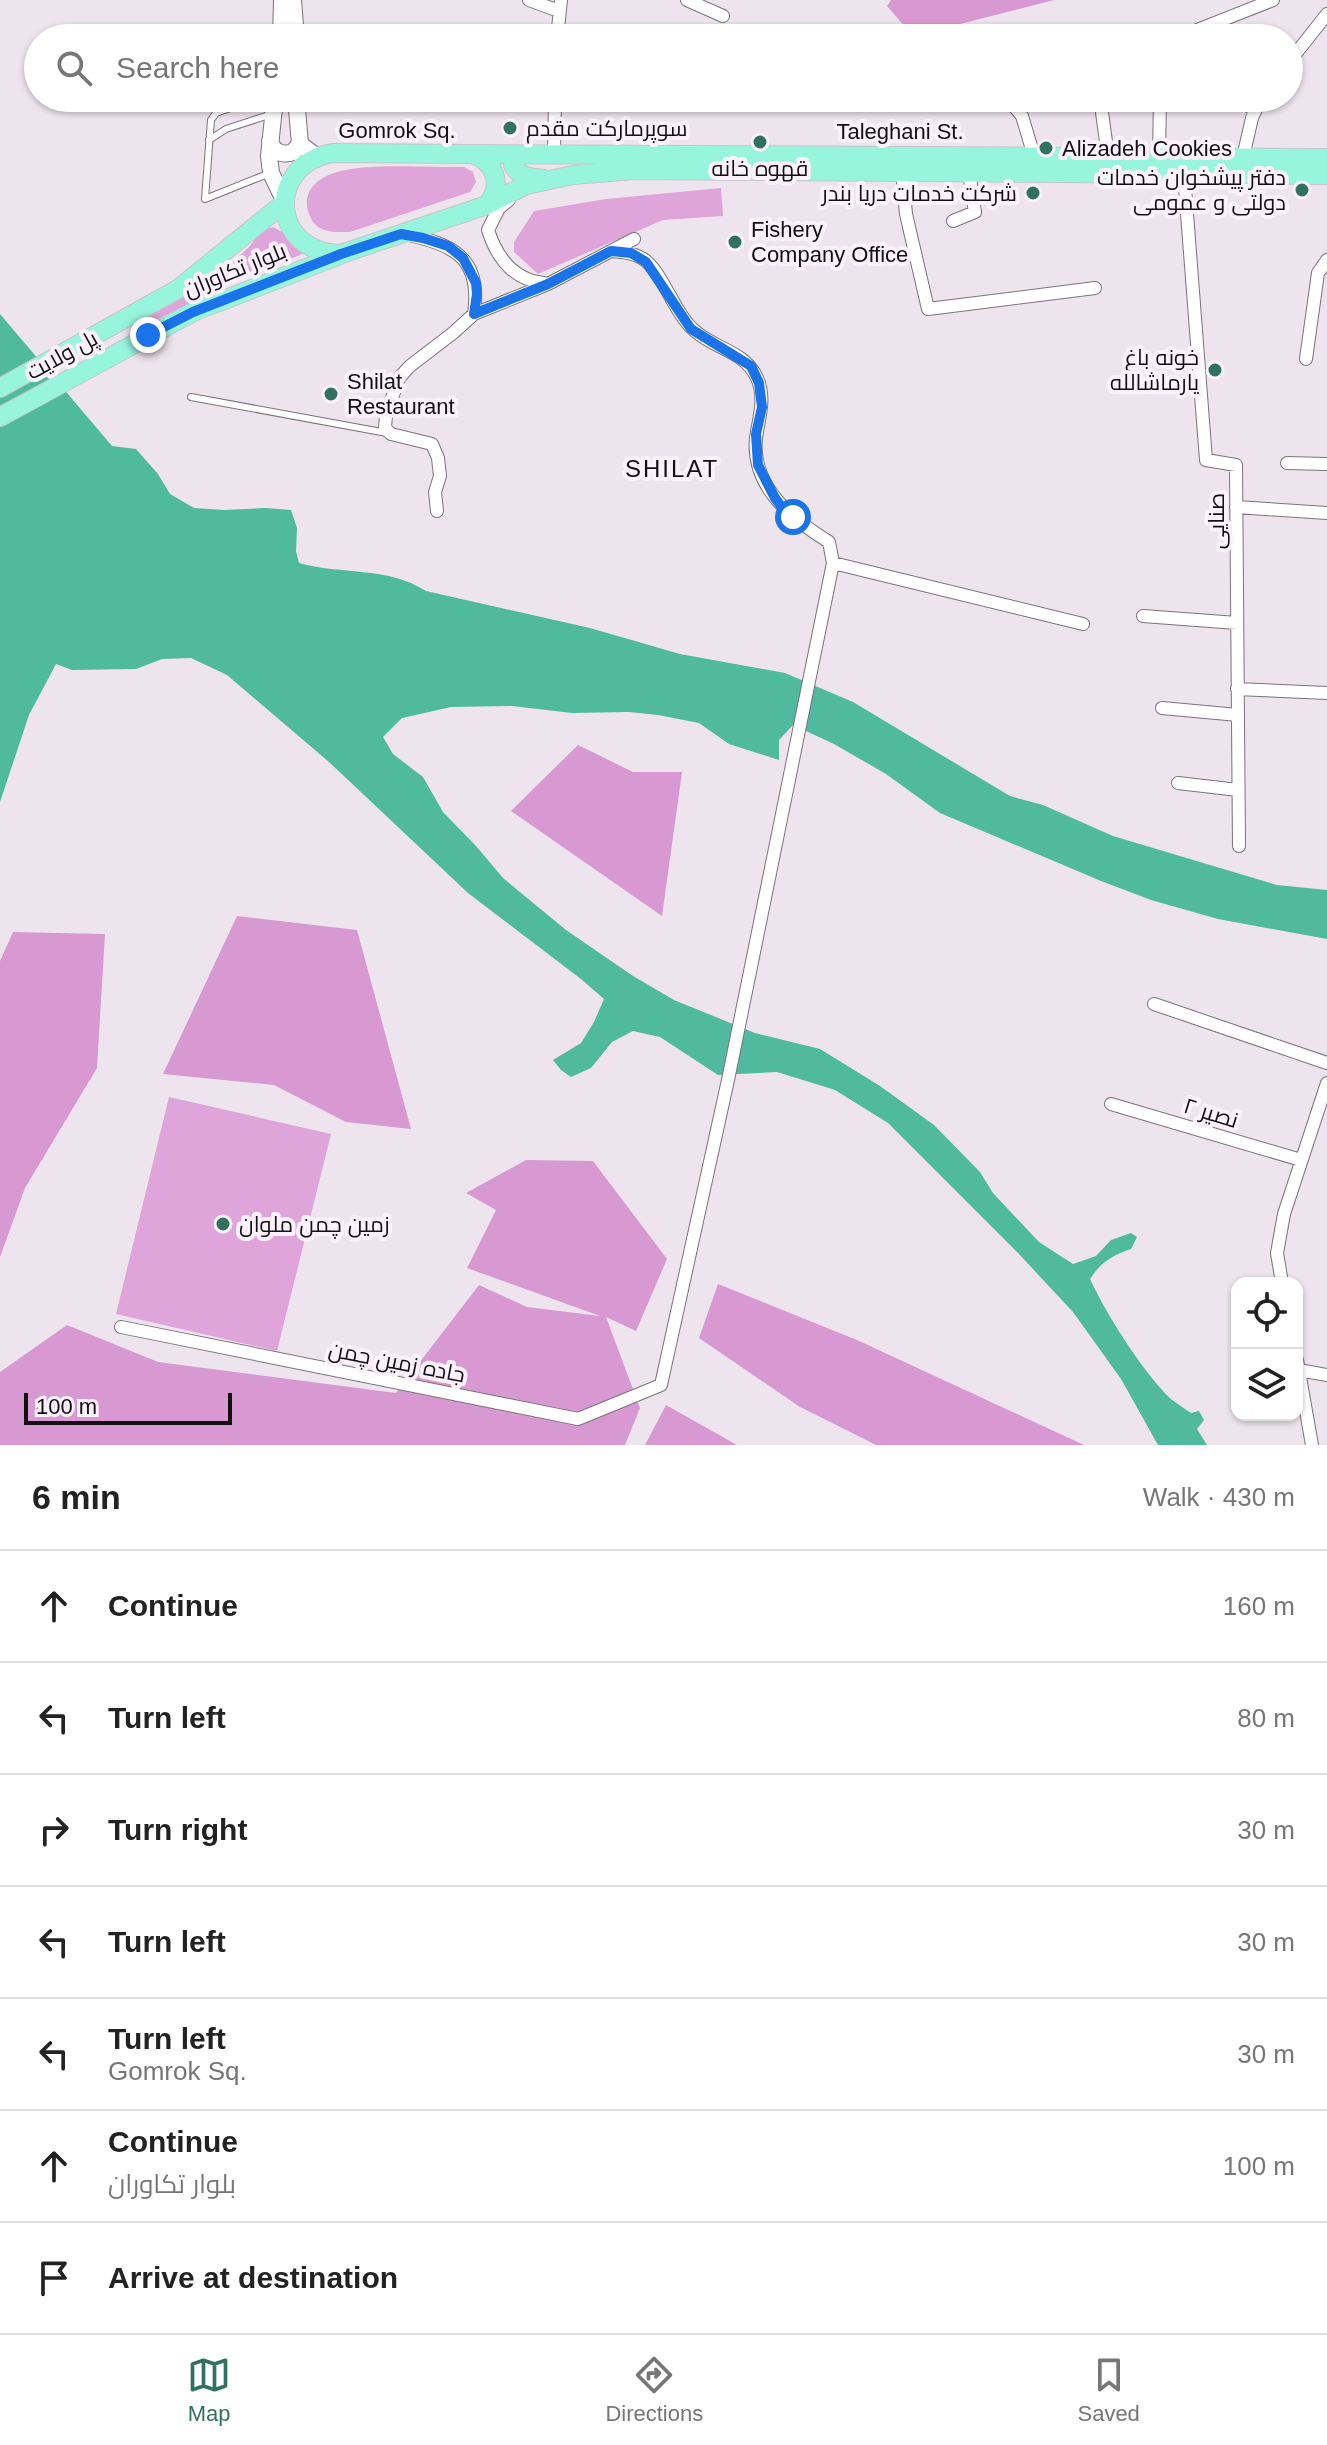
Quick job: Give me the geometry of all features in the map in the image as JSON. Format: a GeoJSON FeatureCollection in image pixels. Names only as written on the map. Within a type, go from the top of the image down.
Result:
{"type":"FeatureCollection","features":[{"type":"Feature","properties":{"kind":"main road"},"geometry":{"type":"LineString","coordinates":[[281,24],[282,0]]}},
{"type":"Feature","properties":{"kind":"main road"},"geometry":{"type":"LineString","coordinates":[[293,0],[295,24]]}},
{"type":"Feature","properties":{"kind":"main road"},"geometry":{"type":"LineString","coordinates":[[273,112],[271,173],[284,201],[290,226],[306,245],[329,254],[341,254],[487,205]]}},
{"type":"Feature","properties":{"kind":"main road"},"geometry":{"type":"LineString","coordinates":[[270,141],[275,149],[284,154],[293,152],[300,144],[297,112]]}},
{"type":"Feature","properties":{"kind":"main road"},"geometry":{"type":"LineString","coordinates":[[300,144],[317,157]]}},
{"type":"Feature","properties":{"kind":"main road","name":"Gomrok Sq."},"geometry":{"type":"LineString","coordinates":[[284,201],[291,178],[299,168],[317,157],[332,153],[472,154],[485,160],[494,172],[495,193],[487,205]]}},
{"type":"Feature","properties":{"kind":"main road","name":"Taleghani St."},"geometry":{"type":"LineString","coordinates":[[472,154],[1108,156],[1159,157],[1184,166],[1243,157],[1327,158]]}},
{"type":"Feature","properties":{"kind":"main road"},"geometry":{"type":"LineString","coordinates":[[520,155],[513,165],[518,173],[549,179]]}},
{"type":"Feature","properties":{"kind":"main road","name":"Taleghani St."},"geometry":{"type":"LineString","coordinates":[[487,205],[526,185],[549,179],[635,170],[969,173],[1184,166],[1327,175]]}},
{"type":"Feature","properties":{"kind":"main road","name":"بلوار تکاوران"},"geometry":{"type":"LineString","coordinates":[[135,312],[178,289],[284,201]]}},
{"type":"Feature","properties":{"kind":"main road","name":"بلوار تکاوران"},"geometry":{"type":"LineString","coordinates":[[148,335],[193,312],[341,254]]}},
{"type":"Feature","properties":{"kind":"main road","name":"پل ولایت"},"geometry":{"type":"LineString","coordinates":[[0,388],[135,312]]}},
{"type":"Feature","properties":{"kind":"main road","name":"پل ولایت"},"geometry":{"type":"LineString","coordinates":[[0,417],[148,335]]}},
{"type":"Feature","properties":{"kind":"street"},"geometry":{"type":"LineString","coordinates":[[529,0],[560,5]]}},
{"type":"Feature","properties":{"kind":"street"},"geometry":{"type":"LineString","coordinates":[[687,0],[723,16]]}},
{"type":"Feature","properties":{"kind":"street"},"geometry":{"type":"LineString","coordinates":[[1212,24],[1273,0]]}},
{"type":"Feature","properties":{"kind":"street"},"geometry":{"type":"LineString","coordinates":[[1303,45],[1327,15]]}},
{"type":"Feature","properties":{"kind":"street"},"geometry":{"type":"LineString","coordinates":[[554,154],[555,112]]}},
{"type":"Feature","properties":{"kind":"street"},"geometry":{"type":"LineString","coordinates":[[1019,112],[1034,156]]}},
{"type":"Feature","properties":{"kind":"street"},"geometry":{"type":"LineString","coordinates":[[1102,112],[1108,156]]}},
{"type":"Feature","properties":{"kind":"street"},"geometry":{"type":"LineString","coordinates":[[1159,157],[1160,112]]}},
{"type":"Feature","properties":{"kind":"street"},"geometry":{"type":"LineString","coordinates":[[1243,157],[1256,112]]}},
{"type":"Feature","properties":{"kind":"street","name":"صنایی"},"geometry":{"type":"LineString","coordinates":[[1184,166],[1206,460],[1236,465],[1239,846]]}},
{"type":"Feature","properties":{"kind":"street"},"geometry":{"type":"LineString","coordinates":[[902,172],[906,214],[928,309],[1095,288]]}},
{"type":"Feature","properties":{"kind":"street"},"geometry":{"type":"LineString","coordinates":[[953,221],[975,212],[969,173]]}},
{"type":"Feature","properties":{"kind":"street"},"geometry":{"type":"LineString","coordinates":[[526,185],[499,208],[488,230],[494,249],[511,272],[534,282],[548,284]]}},
{"type":"Feature","properties":{"kind":"street"},"geometry":{"type":"LineString","coordinates":[[401,234],[448,246],[463,258],[476,283],[474,314]]}},
{"type":"Feature","properties":{"kind":"street"},"geometry":{"type":"LineString","coordinates":[[437,511],[435,492],[440,476],[438,458],[432,444],[391,434],[385,428],[386,415],[399,378],[474,314],[548,284],[634,239]]}},
{"type":"Feature","properties":{"kind":"street"},"geometry":{"type":"LineString","coordinates":[[611,251],[631,253],[646,262],[691,329],[751,366],[759,383],[762,407],[756,434],[758,465],[783,509],[829,542],[833,563],[1083,624]]}},
{"type":"Feature","properties":{"kind":"street"},"geometry":{"type":"LineString","coordinates":[[1306,359],[1318,273],[1327,260]]}},
{"type":"Feature","properties":{"kind":"street"},"geometry":{"type":"LineString","coordinates":[[1287,463],[1327,464]]}},
{"type":"Feature","properties":{"kind":"street"},"geometry":{"type":"LineString","coordinates":[[1236,507],[1327,513]]}},
{"type":"Feature","properties":{"kind":"street","name":"جاده زمین چمن"},"geometry":{"type":"LineString","coordinates":[[121,1327],[578,1419],[661,1385],[741,1020],[833,563]]}},
{"type":"Feature","properties":{"kind":"street"},"geometry":{"type":"LineString","coordinates":[[1143,616],[1237,623]]}},
{"type":"Feature","properties":{"kind":"street"},"geometry":{"type":"LineString","coordinates":[[1237,689],[1327,693]]}},
{"type":"Feature","properties":{"kind":"street"},"geometry":{"type":"LineString","coordinates":[[1162,708],[1238,715]]}},
{"type":"Feature","properties":{"kind":"street"},"geometry":{"type":"LineString","coordinates":[[1178,783],[1238,790]]}},
{"type":"Feature","properties":{"kind":"street"},"geometry":{"type":"LineString","coordinates":[[1154,1004],[1327,1063]]}},
{"type":"Feature","properties":{"kind":"street"},"geometry":{"type":"LineString","coordinates":[[1281,1277],[1277,1253],[1281,1227],[1327,1083]]}},
{"type":"Feature","properties":{"kind":"street","name":"نصیر ۲"},"geometry":{"type":"LineString","coordinates":[[1111,1104],[1301,1160]]}},
{"type":"Feature","properties":{"kind":"street"},"geometry":{"type":"LineString","coordinates":[[1303,1367],[1327,1375]]}},
{"type":"Feature","properties":{"kind":"street"},"geometry":{"type":"LineString","coordinates":[[1303,1394],[1312,1445]]}},
{"type":"Feature","properties":{"kind":"lane"},"geometry":{"type":"LineString","coordinates":[[219,112],[211,120],[205,199],[271,173]]}},
{"type":"Feature","properties":{"kind":"lane"},"geometry":{"type":"LineString","coordinates":[[209,140],[261,112]]}},
{"type":"Feature","properties":{"kind":"lane"},"geometry":{"type":"LineString","coordinates":[[191,397],[391,434]]}},
{"type":"Feature","properties":{"kind":"shaded area"},"geometry":{"type":"Polygon","coordinates":[[[891,0],[1054,0],[960,24],[903,24],[887,6],[891,0]]]}},
{"type":"Feature","properties":{"kind":"shaded area"},"geometry":{"type":"Polygon","coordinates":[[[380,167],[464,167],[473,172],[476,182],[470,192],[350,232],[323,230],[314,224],[309,214],[307,200],[312,188],[334,173],[380,167]]]}},
{"type":"Feature","properties":{"kind":"shaded area"},"geometry":{"type":"Polygon","coordinates":[[[721,188],[723,216],[663,220],[538,274],[514,252],[514,242],[534,211],[606,199],[721,188]]]}},
{"type":"Feature","properties":{"kind":"shaded area"},"geometry":{"type":"Polygon","coordinates":[[[273,227],[288,235],[307,252],[231,283],[144,326],[141,320],[221,273],[261,231],[273,227]]]}},
{"type":"Feature","properties":{"kind":"shaded area"},"geometry":{"type":"Polygon","coordinates":[[[0,314],[112,446],[136,449],[158,474],[170,494],[194,508],[291,510],[297,528],[299,563],[380,574],[426,591],[590,628],[680,654],[785,673],[853,702],[1010,796],[1043,805],[1113,836],[1277,885],[1327,890],[1327,939],[1218,919],[1151,900],[940,813],[886,774],[793,725],[779,740],[779,760],[729,744],[699,723],[629,712],[572,713],[512,706],[451,707],[402,718],[383,737],[393,754],[423,777],[443,812],[503,878],[566,930],[633,976],[674,1000],[755,1033],[820,1049],[880,1086],[934,1125],[980,1172],[993,1193],[1039,1242],[1073,1264],[1096,1256],[1111,1240],[1131,1233],[1137,1237],[1131,1249],[1108,1260],[1090,1279],[1115,1325],[1160,1388],[1191,1413],[1199,1411],[1204,1420],[1197,1429],[1207,1445],[1158,1445],[1121,1379],[1073,1312],[888,1123],[835,1090],[777,1072],[718,1075],[660,1037],[633,1031],[612,1042],[591,1068],[571,1077],[561,1070],[553,1060],[581,1043],[604,999],[468,893],[329,762],[227,675],[191,658],[162,659],[136,669],[72,670],[56,664],[29,715],[0,802],[0,314]]]}},
{"type":"Feature","properties":{"kind":"shaded area"},"geometry":{"type":"Polygon","coordinates":[[[578,745],[633,772],[682,772],[662,916],[511,811],[578,745]]]}},
{"type":"Feature","properties":{"kind":"shaded area"},"geometry":{"type":"Polygon","coordinates":[[[237,916],[357,930],[411,1129],[346,1122],[274,1085],[163,1074],[237,916]]]}},
{"type":"Feature","properties":{"kind":"shaded area"},"geometry":{"type":"Polygon","coordinates":[[[13,932],[105,934],[97,1068],[25,1188],[0,1257],[0,961],[13,932]]]}},
{"type":"Feature","properties":{"kind":"shaded area","name":"زمین چمن ملوان"},"geometry":{"type":"Polygon","coordinates":[[[169,1097],[331,1134],[277,1351],[116,1314],[169,1097]]]}},
{"type":"Feature","properties":{"kind":"shaded area"},"geometry":{"type":"Polygon","coordinates":[[[526,1160],[593,1161],[667,1259],[636,1331],[606,1317],[640,1408],[625,1445],[0,1445],[0,1372],[67,1325],[158,1362],[396,1393],[479,1285],[527,1307],[600,1316],[467,1268],[496,1210],[466,1193],[526,1160]]]}},
{"type":"Feature","properties":{"kind":"shaded area"},"geometry":{"type":"Polygon","coordinates":[[[718,1284],[857,1340],[1084,1445],[876,1445],[800,1407],[699,1338],[718,1284]]]}},
{"type":"Feature","properties":{"kind":"shaded area"},"geometry":{"type":"Polygon","coordinates":[[[666,1405],[737,1445],[645,1445],[666,1405]]]}},
{"type":"Feature","properties":{"kind":"place","name":"سوپرمارکت مقدم"},"geometry":{"type":"Point","coordinates":[510,128]}},
{"type":"Feature","properties":{"kind":"place","name":"قهوه خانه"},"geometry":{"type":"Point","coordinates":[760,142]}},
{"type":"Feature","properties":{"kind":"place","name":"Alizadeh Cookies"},"geometry":{"type":"Point","coordinates":[1046,148]}},
{"type":"Feature","properties":{"kind":"place","name":"دفتر پیشخوان خدمات دولتی و عمومی"},"geometry":{"type":"Point","coordinates":[1302,190]}},
{"type":"Feature","properties":{"kind":"place","name":"شرکت خدمات دریا بندر"},"geometry":{"type":"Point","coordinates":[1033,193]}},
{"type":"Feature","properties":{"kind":"place","name":"Fishery Company Office"},"geometry":{"type":"Point","coordinates":[735,242]}},
{"type":"Feature","properties":{"kind":"place","name":"خونه باغ یارماشالله"},"geometry":{"type":"Point","coordinates":[1215,370]}},
{"type":"Feature","properties":{"kind":"place","name":"Shilat Restaurant"},"geometry":{"type":"Point","coordinates":[331,394]}},
{"type":"Feature","properties":{"kind":"place","name":"زمین چمن ملوان"},"geometry":{"type":"Point","coordinates":[223,1224]}},
{"type":"Feature","properties":{"kind":"district","name":"SHILAT"},"geometry":{"type":"Point","coordinates":[672,468]}},
{"type":"Feature","properties":{"kind":"route"},"geometry":{"type":"LineString","coordinates":[[148,335],[193,312],[401,234],[448,246],[463,258],[476,283],[474,314],[548,284],[611,251],[631,253],[646,262],[691,329],[751,366],[759,383],[762,407],[756,434],[758,465],[775,498],[793,517]]}}]}
